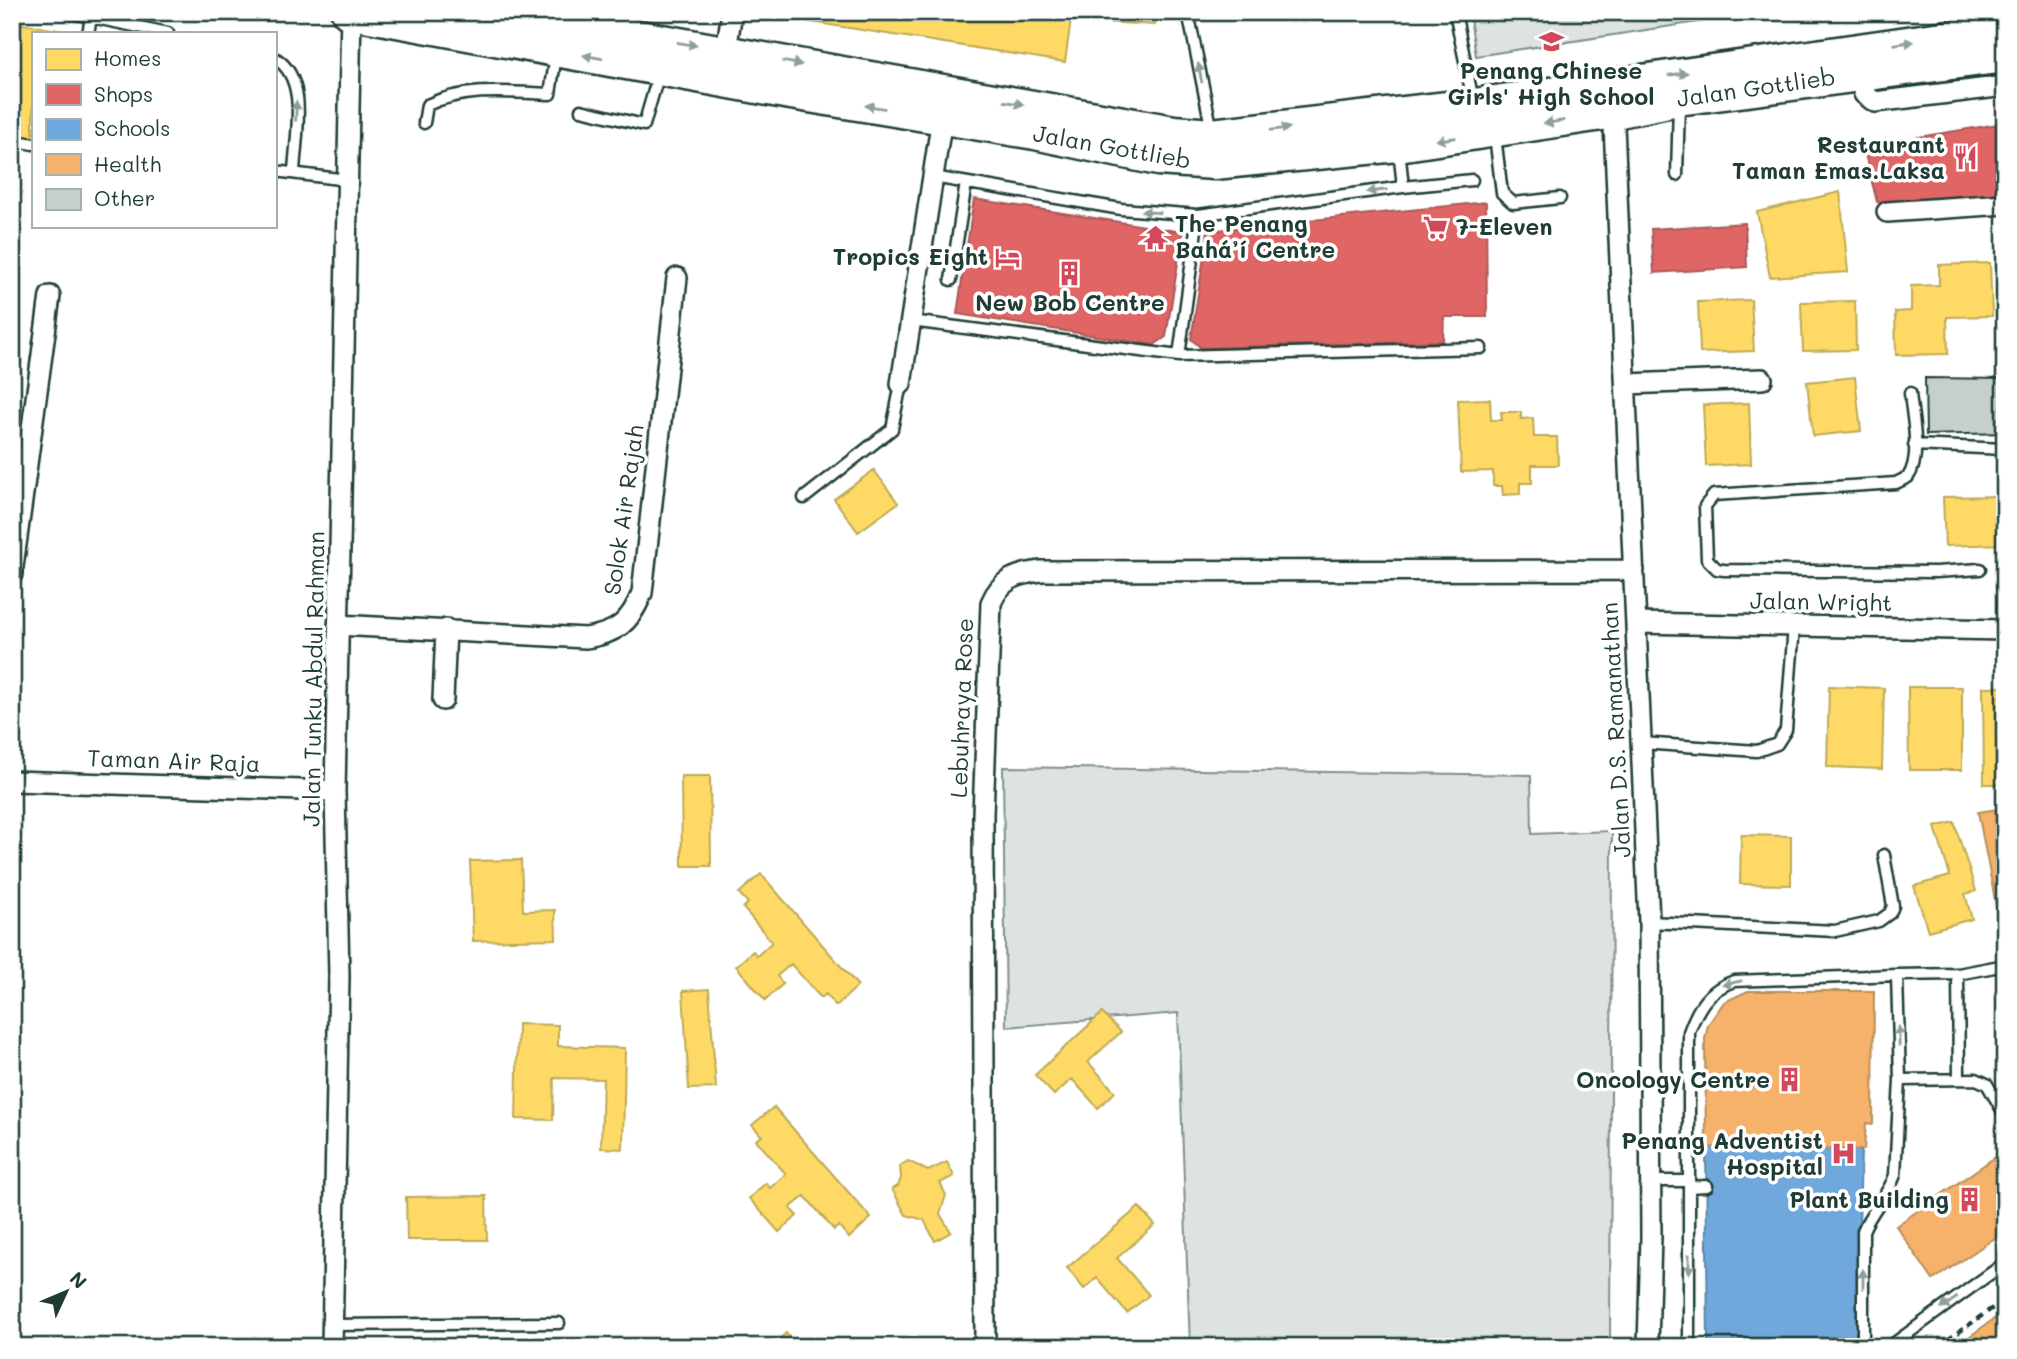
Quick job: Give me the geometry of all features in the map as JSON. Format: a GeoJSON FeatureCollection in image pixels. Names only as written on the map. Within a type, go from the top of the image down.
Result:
{"type":"FeatureCollection","features":[{"type":"Feature","properties":{"kind":"main road","name":"Jalan Gottlieb"},"geometry":{"type":"LineString","coordinates":[[350,12],[660,69],[723,65]]}},
{"type":"Feature","properties":{"kind":"main road","name":"Jalan Gottlieb"},"geometry":{"type":"LineString","coordinates":[[499,12],[723,65],[945,104],[1035,133],[1158,159],[1474,104],[1613,98],[1678,99],[1858,73],[2005,56]]}},
{"type":"Feature","properties":{"kind":"main road","name":"Jalan Gottlieb"},"geometry":{"type":"LineString","coordinates":[[1213,149],[1398,145],[1494,132],[1613,98],[2005,29]]}},
{"type":"Feature","properties":{"kind":"street","name":"Jalan Tunku Abdul Rahman"},"geometry":{"type":"LineString","coordinates":[[332,1347],[339,976],[335,791],[350,12]]}},
{"type":"Feature","properties":{"kind":"street"},"geometry":{"type":"LineString","coordinates":[[723,65],[732,12]]}},
{"type":"Feature","properties":{"kind":"street"},"geometry":{"type":"LineString","coordinates":[[1858,73],[1864,94],[1875,102],[2005,86]]}},
{"type":"Feature","properties":{"kind":"street","name":"Jalan D.S. Ramanathan"},"geometry":{"type":"LineString","coordinates":[[1613,98],[1649,922],[1651,1181],[1647,1347]]}},
{"type":"Feature","properties":{"kind":"street"},"geometry":{"type":"LineString","coordinates":[[901,384],[945,104]]}},
{"type":"Feature","properties":{"kind":"street"},"geometry":{"type":"LineString","coordinates":[[1887,212],[2005,204]]}},
{"type":"Feature","properties":{"kind":"street","name":"Solok Air Rajah"},"geometry":{"type":"LineString","coordinates":[[338,625],[586,638],[608,634],[635,609],[642,593],[677,278]]}},
{"type":"Feature","properties":{"kind":"street"},"geometry":{"type":"LineString","coordinates":[[12,574],[50,296]]}},
{"type":"Feature","properties":{"kind":"street"},"geometry":{"type":"LineString","coordinates":[[1626,384],[1762,379]]}},
{"type":"Feature","properties":{"kind":"street","name":"Lebuhraya Rose"},"geometry":{"type":"LineString","coordinates":[[985,1347],[983,816],[990,603],[996,590],[1012,578],[1041,571],[1634,570]]}},
{"type":"Feature","properties":{"kind":"street","name":"Jalan Wright"},"geometry":{"type":"LineString","coordinates":[[1636,623],[2005,630]]}},
{"type":"Feature","properties":{"kind":"street"},"geometry":{"type":"LineString","coordinates":[[443,700],[446,629]]}},
{"type":"Feature","properties":{"kind":"street","name":"Taman Air Raja"},"geometry":{"type":"LineString","coordinates":[[12,781],[335,791]]}},
{"type":"Feature","properties":{"kind":"lane"},"geometry":{"type":"LineString","coordinates":[[67,12],[164,32]]}},
{"type":"Feature","properties":{"kind":"lane"},"geometry":{"type":"LineString","coordinates":[[1188,12],[1213,149]]}},
{"type":"Feature","properties":{"kind":"lane"},"geometry":{"type":"LineString","coordinates":[[1455,12],[1474,104]]}},
{"type":"Feature","properties":{"kind":"lane"},"geometry":{"type":"LineString","coordinates":[[424,123],[428,105],[450,94],[550,94],[556,51]]}},
{"type":"Feature","properties":{"kind":"lane"},"geometry":{"type":"LineString","coordinates":[[276,59],[291,71],[297,88],[294,173]]}},
{"type":"Feature","properties":{"kind":"lane"},"geometry":{"type":"LineString","coordinates":[[581,110],[644,125],[660,69]]}},
{"type":"Feature","properties":{"kind":"lane"},"geometry":{"type":"LineString","coordinates":[[1677,175],[1681,125],[1678,99]]}},
{"type":"Feature","properties":{"kind":"lane"},"geometry":{"type":"LineString","coordinates":[[1494,132],[1503,193],[1507,200],[1513,203],[1560,198]]}},
{"type":"Feature","properties":{"kind":"lane"},"geometry":{"type":"LineString","coordinates":[[12,140],[32,144]]}},
{"type":"Feature","properties":{"kind":"lane"},"geometry":{"type":"LineString","coordinates":[[1398,145],[1403,187]]}},
{"type":"Feature","properties":{"kind":"lane"},"geometry":{"type":"LineString","coordinates":[[276,172],[347,180]]}},
{"type":"Feature","properties":{"kind":"lane"},"geometry":{"type":"LineString","coordinates":[[933,177],[1121,209],[1198,215],[1472,180]]}},
{"type":"Feature","properties":{"kind":"lane"},"geometry":{"type":"LineString","coordinates":[[951,280],[966,183]]}},
{"type":"Feature","properties":{"kind":"lane"},"geometry":{"type":"LineString","coordinates":[[1179,356],[1198,215]]}},
{"type":"Feature","properties":{"kind":"lane"},"geometry":{"type":"LineString","coordinates":[[911,321],[1179,356],[1480,348]]}},
{"type":"Feature","properties":{"kind":"lane"},"geometry":{"type":"LineString","coordinates":[[804,498],[892,429],[901,384]]}},
{"type":"Feature","properties":{"kind":"lane"},"geometry":{"type":"LineString","coordinates":[[1910,393],[1914,445],[1912,471],[1903,481],[1714,495],[1705,506],[1707,559],[1717,569],[1724,570],[1936,572],[1980,569]]}},
{"type":"Feature","properties":{"kind":"lane"},"geometry":{"type":"LineString","coordinates":[[1914,445],[2005,449]]}},
{"type":"Feature","properties":{"kind":"lane"},"geometry":{"type":"LineString","coordinates":[[1641,743],[1758,751],[1777,744],[1786,730],[1794,626]]}},
{"type":"Feature","properties":{"kind":"lane"},"geometry":{"type":"LineString","coordinates":[[1649,922],[1835,931],[1879,921],[1890,913],[1893,906],[1884,855]]}},
{"type":"Feature","properties":{"kind":"lane"},"geometry":{"type":"LineString","coordinates":[[1689,1347],[1689,1032],[1705,999],[1718,986],[1734,981],[1958,974],[2005,965]]}},
{"type":"Feature","properties":{"kind":"lane"},"geometry":{"type":"LineString","coordinates":[[1958,974],[1959,1078]]}},
{"type":"Feature","properties":{"kind":"lane"},"geometry":{"type":"LineString","coordinates":[[1863,1347],[1863,1231],[1869,1215],[1890,1190],[1895,1175],[1900,1080],[1898,975]]}},
{"type":"Feature","properties":{"kind":"lane"},"geometry":{"type":"LineString","coordinates":[[1900,1080],[1976,1079],[1987,1084],[2005,1115]]}},
{"type":"Feature","properties":{"kind":"lane"},"geometry":{"type":"LineString","coordinates":[[1651,1181],[1689,1188],[1707,1186]]}},
{"type":"Feature","properties":{"kind":"lane"},"geometry":{"type":"LineString","coordinates":[[1889,1347],[2005,1263]]}},
{"type":"Feature","properties":{"kind":"lane"},"geometry":{"type":"LineString","coordinates":[[332,1325],[559,1323]]}},
{"type":"Feature","properties":{"kind":"path"},"geometry":{"type":"LineString","coordinates":[[1938,1347],[2005,1299]]}},
{"type":"Feature","properties":{"kind":"shaded area"},"geometry":{"type":"Polygon","coordinates":[[[1469,12],[1763,12],[1476,56],[1469,12]]]}},
{"type":"Feature","properties":{"kind":"shaded area"},"geometry":{"type":"Polygon","coordinates":[[[1003,767],[1531,775],[1532,834],[1612,831],[1610,1347],[1190,1347],[1178,1013],[1006,1027],[1003,767]]]}},
{"type":"Feature","properties":{"kind":"building: Homes"},"geometry":{"type":"Polygon","coordinates":[[[779,12],[1072,12],[1065,62],[779,17],[779,12]]]}},
{"type":"Feature","properties":{"kind":"building: Homes"},"geometry":{"type":"Polygon","coordinates":[[[1086,12],[1152,12],[1155,25],[1085,21],[1086,12]]]}},
{"type":"Feature","properties":{"kind":"building: Homes"},"geometry":{"type":"Polygon","coordinates":[[[12,22],[68,32],[32,32],[32,140],[12,136],[12,22]]]}},
{"type":"Feature","properties":{"kind":"building: Homes"},"geometry":{"type":"Polygon","coordinates":[[[1840,192],[1848,272],[1770,277],[1757,212],[1840,192]]]}},
{"type":"Feature","properties":{"kind":"building: Homes"},"geometry":{"type":"Polygon","coordinates":[[[1990,263],[1992,316],[1947,317],[1948,354],[1896,355],[1895,312],[1911,311],[1911,286],[1939,285],[1939,265],[1990,263]]]}},
{"type":"Feature","properties":{"kind":"building: Homes"},"geometry":{"type":"Polygon","coordinates":[[[1751,300],[1754,351],[1700,353],[1698,302],[1751,300]]]}},
{"type":"Feature","properties":{"kind":"building: Homes"},"geometry":{"type":"Polygon","coordinates":[[[1855,301],[1856,350],[1803,351],[1801,302],[1855,301]]]}},
{"type":"Feature","properties":{"kind":"building: Homes"},"geometry":{"type":"Polygon","coordinates":[[[1855,377],[1861,431],[1813,436],[1807,382],[1855,377]]]}},
{"type":"Feature","properties":{"kind":"building: Homes"},"geometry":{"type":"Polygon","coordinates":[[[1490,399],[1491,420],[1502,420],[1501,412],[1521,412],[1521,419],[1533,418],[1534,437],[1557,437],[1558,465],[1532,465],[1532,483],[1520,483],[1520,494],[1503,495],[1502,486],[1493,486],[1493,471],[1461,472],[1458,400],[1490,399]]]}},
{"type":"Feature","properties":{"kind":"building: Homes"},"geometry":{"type":"Polygon","coordinates":[[[1749,403],[1751,464],[1706,466],[1703,405],[1749,403]]]}},
{"type":"Feature","properties":{"kind":"building: Homes"},"geometry":{"type":"Polygon","coordinates":[[[874,470],[898,503],[858,532],[834,499],[874,470]]]}},
{"type":"Feature","properties":{"kind":"building: Homes"},"geometry":{"type":"Polygon","coordinates":[[[2005,496],[2005,544],[1945,546],[1943,497],[2005,496]]]}},
{"type":"Feature","properties":{"kind":"building: Homes"},"geometry":{"type":"Polygon","coordinates":[[[1829,686],[1884,688],[1882,769],[1827,767],[1829,686]]]}},
{"type":"Feature","properties":{"kind":"building: Homes"},"geometry":{"type":"Polygon","coordinates":[[[1908,687],[1962,687],[1962,770],[1909,770],[1908,687]]]}},
{"type":"Feature","properties":{"kind":"building: Homes"},"geometry":{"type":"Polygon","coordinates":[[[1983,687],[2005,687],[2005,784],[1984,784],[1983,687]]]}},
{"type":"Feature","properties":{"kind":"building: Homes"},"geometry":{"type":"Polygon","coordinates":[[[681,776],[710,776],[711,866],[682,866],[681,776]]]}},
{"type":"Feature","properties":{"kind":"building: Homes"},"geometry":{"type":"Polygon","coordinates":[[[1954,822],[1976,891],[1965,894],[1972,919],[1928,931],[1914,886],[1950,876],[1935,827],[1954,822]]]}},
{"type":"Feature","properties":{"kind":"building: Homes"},"geometry":{"type":"Polygon","coordinates":[[[1741,835],[1791,836],[1791,885],[1740,884],[1741,835]]]}},
{"type":"Feature","properties":{"kind":"building: Homes"},"geometry":{"type":"Polygon","coordinates":[[[521,860],[523,911],[555,910],[556,939],[473,941],[470,861],[521,860]]]}},
{"type":"Feature","properties":{"kind":"building: Homes"},"geometry":{"type":"Polygon","coordinates":[[[761,874],[858,986],[836,1006],[826,994],[821,998],[791,964],[777,976],[783,984],[765,1000],[736,966],[753,951],[757,956],[772,942],[743,908],[748,903],[739,893],[761,874]]]}},
{"type":"Feature","properties":{"kind":"building: Homes"},"geometry":{"type":"Polygon","coordinates":[[[709,989],[716,1088],[689,1089],[683,991],[709,989]]]}},
{"type":"Feature","properties":{"kind":"building: Homes"},"geometry":{"type":"Polygon","coordinates":[[[1102,1013],[1121,1032],[1088,1062],[1115,1092],[1098,1108],[1072,1079],[1054,1095],[1035,1075],[1102,1013]]]}},
{"type":"Feature","properties":{"kind":"building: Homes"},"geometry":{"type":"Polygon","coordinates":[[[518,1024],[558,1025],[558,1046],[625,1048],[623,1149],[601,1148],[603,1079],[554,1078],[553,1120],[516,1119],[518,1024]]]}},
{"type":"Feature","properties":{"kind":"building: Homes"},"geometry":{"type":"Polygon","coordinates":[[[774,1107],[871,1218],[849,1238],[839,1226],[834,1230],[805,1196],[790,1208],[797,1216],[779,1232],[749,1198],[766,1183],[770,1188],[786,1174],[756,1140],[762,1136],[752,1125],[774,1107]]]}},
{"type":"Feature","properties":{"kind":"building: Homes"},"geometry":{"type":"Polygon","coordinates":[[[908,1161],[928,1171],[947,1162],[954,1176],[940,1183],[946,1195],[940,1214],[951,1232],[935,1241],[924,1220],[906,1215],[892,1189],[898,1186],[901,1178],[900,1166],[908,1161]]]}},
{"type":"Feature","properties":{"kind":"building: Homes"},"geometry":{"type":"Polygon","coordinates":[[[486,1196],[487,1240],[407,1240],[406,1197],[486,1196]]]}},
{"type":"Feature","properties":{"kind":"building: Homes"},"geometry":{"type":"Polygon","coordinates":[[[1139,1207],[1155,1225],[1117,1258],[1149,1295],[1127,1313],[1097,1278],[1084,1289],[1067,1268],[1139,1207]]]}},
{"type":"Feature","properties":{"kind":"building: Homes"},"geometry":{"type":"Polygon","coordinates":[[[786,1333],[797,1347],[770,1347],[786,1333]]]}},
{"type":"Feature","properties":{"kind":"building: Shops"},"geometry":{"type":"Polygon","coordinates":[[[2005,123],[2005,194],[1877,202],[1863,146],[2005,123]]]}},
{"type":"Feature","properties":{"kind":"building: Shops","name":"New Bob Centre"},"geometry":{"type":"Polygon","coordinates":[[[974,199],[1183,232],[1166,337],[1154,345],[957,314],[974,199]]]}},
{"type":"Feature","properties":{"kind":"building: Shops"},"geometry":{"type":"Polygon","coordinates":[[[1486,202],[1487,317],[1444,317],[1443,341],[1201,348],[1191,339],[1208,231],[1486,202]]]}},
{"type":"Feature","properties":{"kind":"building: Shops"},"geometry":{"type":"Polygon","coordinates":[[[1745,223],[1747,267],[1654,273],[1651,229],[1745,223]]]}},
{"type":"Feature","properties":{"kind":"building: Schools"},"geometry":{"type":"Polygon","coordinates":[[[1221,12],[1257,12],[1222,18],[1221,12]]]}},
{"type":"Feature","properties":{"kind":"building: Schools"},"geometry":{"type":"Polygon","coordinates":[[[1706,1147],[1861,1150],[1856,1347],[1708,1347],[1706,1147]]]}},
{"type":"Feature","properties":{"kind":"building: Health"},"geometry":{"type":"Polygon","coordinates":[[[2005,808],[2005,935],[2001,931],[1978,812],[2005,808]]]}},
{"type":"Feature","properties":{"kind":"building: Health","name":"Oncology Centre"},"geometry":{"type":"Polygon","coordinates":[[[1748,991],[1874,991],[1873,1124],[1866,1123],[1864,1150],[1706,1147],[1705,1038],[1708,1025],[1724,1002],[1748,991]]]}},
{"type":"Feature","properties":{"kind":"building: Health","name":"Plant Building"},"geometry":{"type":"Polygon","coordinates":[[[1994,1158],[2005,1174],[2005,1231],[1933,1280],[1896,1226],[1994,1158]]]}},
{"type":"Feature","properties":{"kind":"building: Health"},"geometry":{"type":"Polygon","coordinates":[[[2005,1311],[2005,1347],[1955,1347],[2005,1311]]]}},
{"type":"Feature","properties":{"kind":"building: Other"},"geometry":{"type":"Polygon","coordinates":[[[1925,378],[2005,379],[2005,433],[1926,435],[1925,378]]]}},
{"type":"Feature","properties":{"kind":"place","name":"Penang Chinese Girls' High School"},"geometry":{"type":"Point","coordinates":[1551,41]}},
{"type":"Feature","properties":{"kind":"place","name":"Restaurant Taman Emas.Laksa"},"geometry":{"type":"Point","coordinates":[1965,158]}},
{"type":"Feature","properties":{"kind":"place","name":"7-Eleven"},"geometry":{"type":"Point","coordinates":[1436,227]}},
{"type":"Feature","properties":{"kind":"place","name":"The Penang Bahá’í Centre"},"geometry":{"type":"Point","coordinates":[1155,237]}},
{"type":"Feature","properties":{"kind":"place","name":"Tropics Eight"},"geometry":{"type":"Point","coordinates":[1008,257]}},
{"type":"Feature","properties":{"kind":"place","name":"New Bob Centre"},"geometry":{"type":"Point","coordinates":[1070,273]}},
{"type":"Feature","properties":{"kind":"place","name":"Oncology Centre"},"geometry":{"type":"Point","coordinates":[1790,1080]}},
{"type":"Feature","properties":{"kind":"place","name":"Penang Adventist Hospital"},"geometry":{"type":"Point","coordinates":[1843,1154]}},
{"type":"Feature","properties":{"kind":"place","name":"Plant Building"},"geometry":{"type":"Point","coordinates":[1969,1200]}}]}
